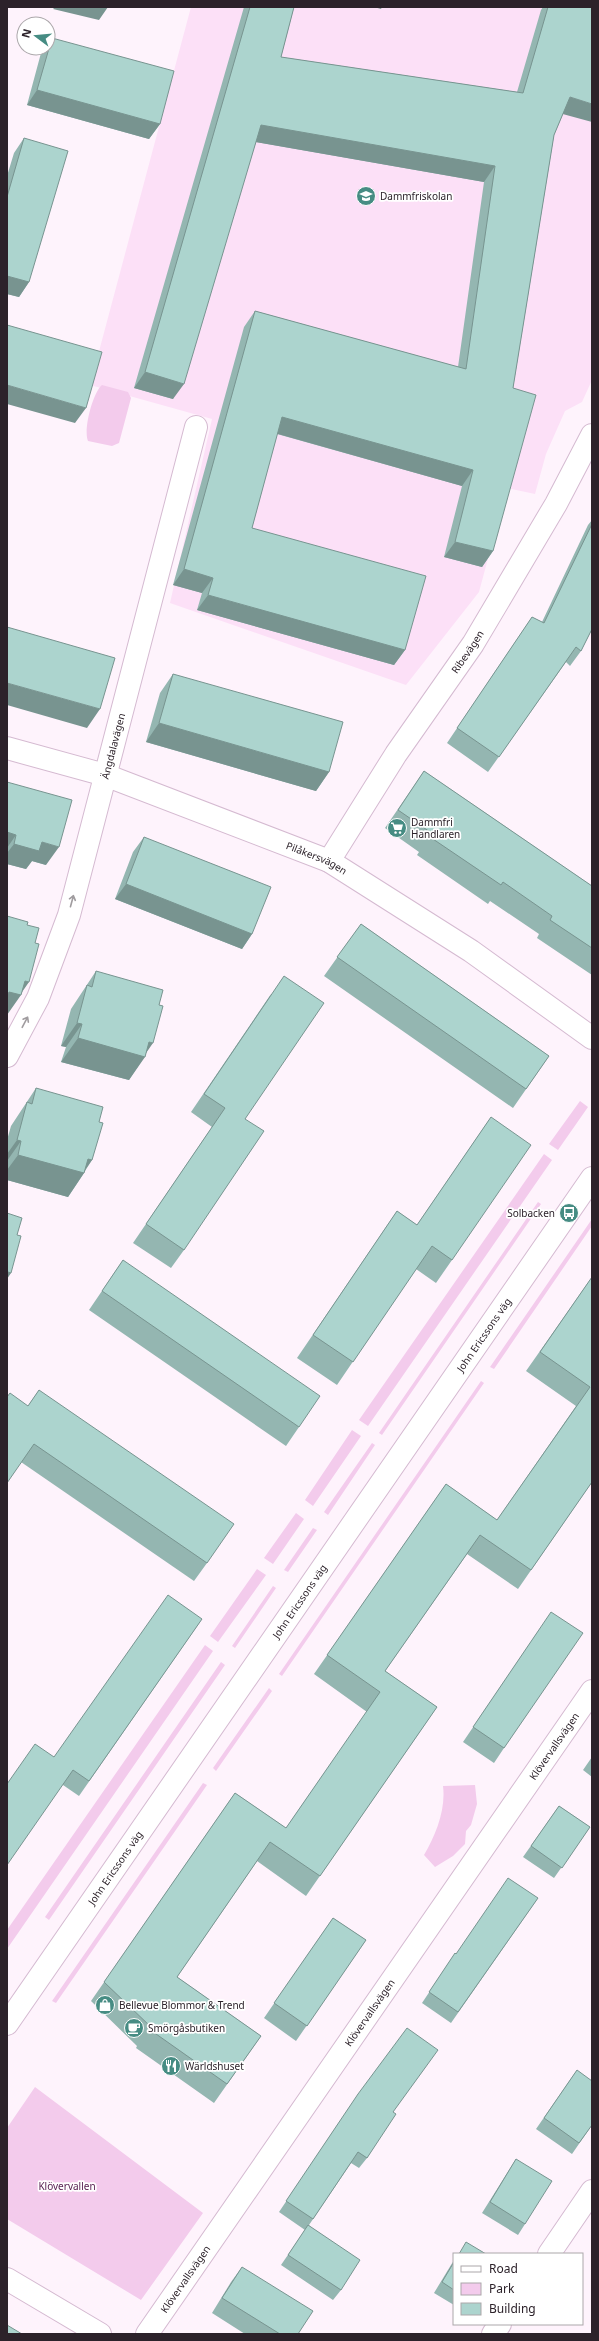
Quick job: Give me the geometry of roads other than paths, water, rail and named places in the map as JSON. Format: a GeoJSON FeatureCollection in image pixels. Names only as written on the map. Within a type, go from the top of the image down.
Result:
{"type":"FeatureCollection","features":[{"type":"Feature","properties":{"kind":"street","name":"Ängdalavägen"},"geometry":{"type":"LineString","coordinates":[[7,1056],[38,998],[69,915],[196,427]]}},
{"type":"Feature","properties":{"kind":"street","name":"Ribevägen"},"geometry":{"type":"LineString","coordinates":[[329,861],[396,754],[475,640],[556,504],[592,435]]}},
{"type":"Feature","properties":{"kind":"street","name":"Pilåkersvägen"},"geometry":{"type":"LineString","coordinates":[[7,748],[105,775],[329,861],[471,951],[592,1038]]}},
{"type":"Feature","properties":{"kind":"street","name":"John Ericssons väg"},"geometry":{"type":"LineString","coordinates":[[7,2024],[592,1178]]}},
{"type":"Feature","properties":{"kind":"street","name":"Klövervallsvägen"},"geometry":{"type":"LineString","coordinates":[[147,2334],[592,1691]]}},
{"type":"Feature","properties":{"kind":"street"},"geometry":{"type":"LineString","coordinates":[[549,2253],[592,2191]]}},
{"type":"Feature","properties":{"kind":"street"},"geometry":{"type":"LineString","coordinates":[[7,2278],[100,2334]]}},
{"type":"Feature","properties":{"kind":"street"},"geometry":{"type":"LineString","coordinates":[[493,2334],[499,2325]]}},
{"type":"Feature","properties":{"kind":"place","name":"Dammfriskolan"},"geometry":{"type":"Point","coordinates":[366,196]}},
{"type":"Feature","properties":{"kind":"place","name":"Dammfri Handlaren"},"geometry":{"type":"Point","coordinates":[397,828]}},
{"type":"Feature","properties":{"kind":"place","name":"Solbacken"},"geometry":{"type":"Point","coordinates":[569,1213]}},
{"type":"Feature","properties":{"kind":"place","name":"Bellevue Blommor & Trend"},"geometry":{"type":"Point","coordinates":[105,2005]}},
{"type":"Feature","properties":{"kind":"place","name":"Smörgåsbutiken"},"geometry":{"type":"Point","coordinates":[134,2028]}},
{"type":"Feature","properties":{"kind":"place","name":"Wärldshuset"},"geometry":{"type":"Point","coordinates":[171,2066]}},
{"type":"Feature","properties":{"kind":"park label","name":"Klövervallen"},"geometry":{"type":"Point","coordinates":[67,2186]}}]}
